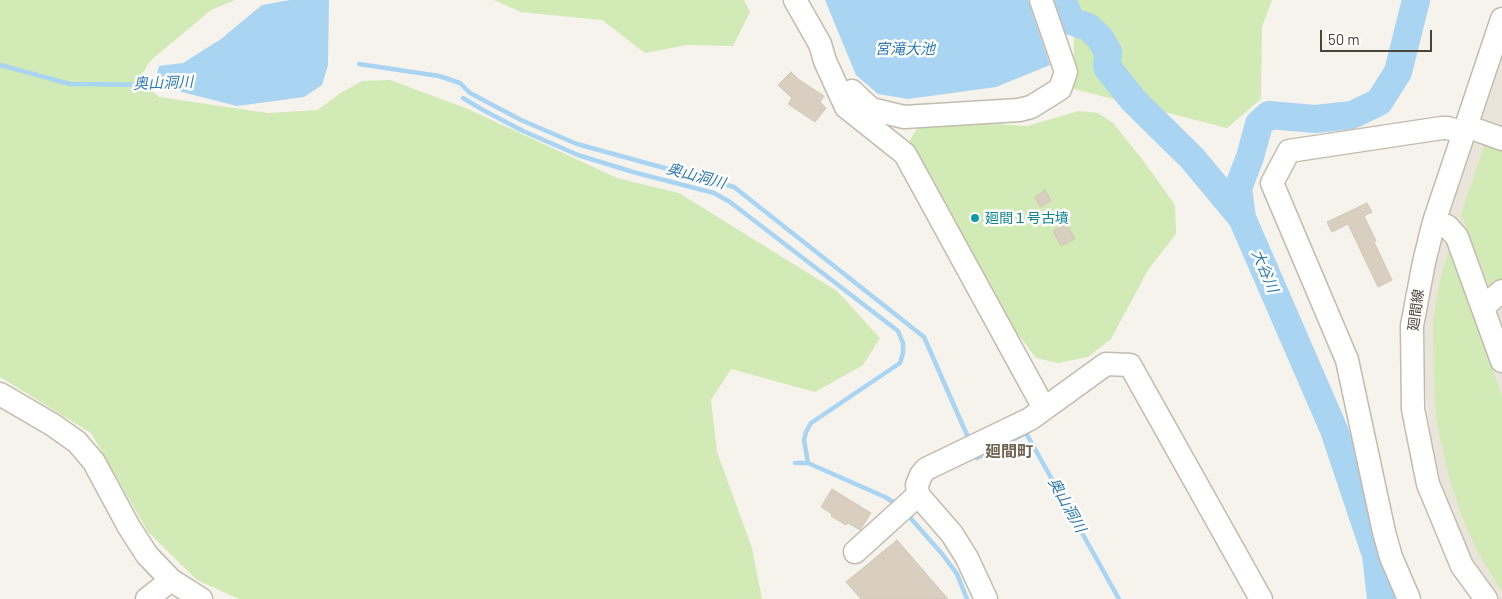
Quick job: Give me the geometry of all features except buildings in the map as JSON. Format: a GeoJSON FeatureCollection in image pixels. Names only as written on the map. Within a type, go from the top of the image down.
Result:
{"type":"FeatureCollection","features":[{"type":"Feature","properties":{"kind":"street"},"geometry":{"type":"LineString","coordinates":[[795,0],[820,44],[825,61],[846,107],[905,154],[1044,408]]}},
{"type":"Feature","properties":{"kind":"street"},"geometry":{"type":"LineString","coordinates":[[825,61],[837,70],[851,90],[871,108],[904,117],[1019,110],[1030,107],[1060,90],[1066,72],[1041,0]]}},
{"type":"Feature","properties":{"kind":"street","name":"廻間線"},"geometry":{"type":"LineString","coordinates":[[1486,599],[1462,566],[1428,484],[1413,409],[1412,326],[1424,262],[1434,222],[1502,18]]}},
{"type":"Feature","properties":{"kind":"street"},"geometry":{"type":"LineString","coordinates":[[1409,599],[1391,557],[1384,532],[1347,360],[1272,183],[1290,150],[1442,128],[1465,129],[1502,139]]}},
{"type":"Feature","properties":{"kind":"street"},"geometry":{"type":"LineString","coordinates":[[1434,222],[1447,226],[1457,237],[1484,307],[1502,361]]}},
{"type":"Feature","properties":{"kind":"street"},"geometry":{"type":"LineString","coordinates":[[1484,307],[1502,291]]}},
{"type":"Feature","properties":{"kind":"street"},"geometry":{"type":"LineString","coordinates":[[855,552],[907,505],[921,475],[926,469],[1030,419],[1106,364],[1130,364],[1261,599]]}},
{"type":"Feature","properties":{"kind":"street"},"geometry":{"type":"LineString","coordinates":[[0,394],[53,425],[77,442],[94,462],[129,527],[147,555],[171,580],[201,599]]}},
{"type":"Feature","properties":{"kind":"street"},"geometry":{"type":"LineString","coordinates":[[907,505],[952,534],[967,558],[986,599]]}},
{"type":"Feature","properties":{"kind":"street"},"geometry":{"type":"LineString","coordinates":[[147,599],[171,580]]}},
{"type":"Feature","properties":{"kind":"shaded area"},"geometry":{"type":"Polygon","coordinates":[[[1502,52],[1502,599],[1497,599],[1487,586],[1460,535],[1441,483],[1429,430],[1424,373],[1425,322],[1431,283],[1449,208],[1502,52]]]}},
{"type":"Feature","properties":{"kind":"green space"},"geometry":{"type":"Polygon","coordinates":[[[0,0],[235,0],[211,10],[150,61],[139,79],[159,97],[268,113],[318,110],[339,94],[362,81],[390,80],[468,109],[617,178],[679,193],[837,291],[880,338],[863,365],[815,392],[731,369],[711,400],[717,452],[752,548],[762,599],[239,599],[197,580],[148,532],[91,433],[0,377],[0,0]]]}},
{"type":"Feature","properties":{"kind":"green space"},"geometry":{"type":"Polygon","coordinates":[[[494,0],[744,0],[750,12],[733,46],[687,45],[645,53],[602,20],[521,12],[494,0]]]}},
{"type":"Feature","properties":{"kind":"green space"},"geometry":{"type":"Polygon","coordinates":[[[1069,0],[1272,0],[1262,27],[1261,99],[1227,128],[1074,89],[1074,14],[1069,0]]]}},
{"type":"Feature","properties":{"kind":"green space"},"geometry":{"type":"Polygon","coordinates":[[[1079,111],[1098,113],[1113,123],[1145,163],[1175,205],[1176,234],[1148,270],[1111,339],[1088,357],[1058,363],[1036,358],[1017,333],[910,150],[910,140],[916,130],[924,124],[938,120],[1027,126],[1079,111]]]}},
{"type":"Feature","properties":{"kind":"green space"},"geometry":{"type":"Polygon","coordinates":[[[1485,143],[1502,149],[1502,278],[1490,288],[1461,214],[1485,143]]]}},
{"type":"Feature","properties":{"kind":"green space"},"geometry":{"type":"Polygon","coordinates":[[[1448,252],[1453,252],[1502,397],[1502,592],[1476,549],[1461,514],[1449,477],[1437,423],[1434,392],[1433,323],[1439,284],[1448,252]]]}},
{"type":"Feature","properties":{"kind":"water"},"geometry":{"type":"Polygon","coordinates":[[[290,0],[329,0],[328,65],[322,85],[304,97],[237,106],[154,85],[159,66],[183,63],[221,39],[262,5],[290,0]]]}},
{"type":"Feature","properties":{"kind":"water","name":"宮滝大池"},"geometry":{"type":"Polygon","coordinates":[[[825,0],[1028,0],[1050,65],[996,87],[908,99],[878,94],[856,75],[825,0]]]}},
{"type":"Feature","properties":{"kind":"waterway","name":"大谷川"},"geometry":{"type":"LineString","coordinates":[[1062,0],[1071,21],[1088,27],[1100,38],[1108,52],[1107,67],[1133,100],[1192,158],[1242,218],[1334,430],[1376,555],[1381,599]]}},
{"type":"Feature","properties":{"kind":"waterway"},"geometry":{"type":"LineString","coordinates":[[1242,218],[1238,188],[1250,157],[1259,124],[1269,115],[1315,119],[1352,115],[1379,102],[1398,72],[1416,0]]}},
{"type":"Feature","properties":{"kind":"waterway","name":"奥山洞川"},"geometry":{"type":"LineString","coordinates":[[359,64],[439,76],[460,83],[470,93],[521,120],[577,144],[734,187],[924,337],[967,435]]}},
{"type":"Feature","properties":{"kind":"waterway","name":"奥山洞川"},"geometry":{"type":"LineString","coordinates":[[0,65],[70,84],[158,85]]}},
{"type":"Feature","properties":{"kind":"waterway"},"geometry":{"type":"LineString","coordinates":[[463,98],[523,131],[578,155],[633,172],[714,193],[730,202],[898,331],[903,343],[900,363],[811,423],[804,440],[808,463]]}},
{"type":"Feature","properties":{"kind":"waterway","name":"奥山洞川"},"geometry":{"type":"LineString","coordinates":[[977,458],[1026,433],[1119,599]]}},
{"type":"Feature","properties":{"kind":"waterway"},"geometry":{"type":"LineString","coordinates":[[795,463],[808,463],[885,497],[896,504]]}},
{"type":"Feature","properties":{"kind":"waterway"},"geometry":{"type":"LineString","coordinates":[[906,513],[957,574],[967,599]]}},
{"type":"Feature","properties":{"kind":"place","name":"廻間１号古墳"},"geometry":{"type":"Point","coordinates":[975,218]}},
{"type":"Feature","properties":{"kind":"district","name":"廻間町"},"geometry":{"type":"Point","coordinates":[1009,452]}}]}
